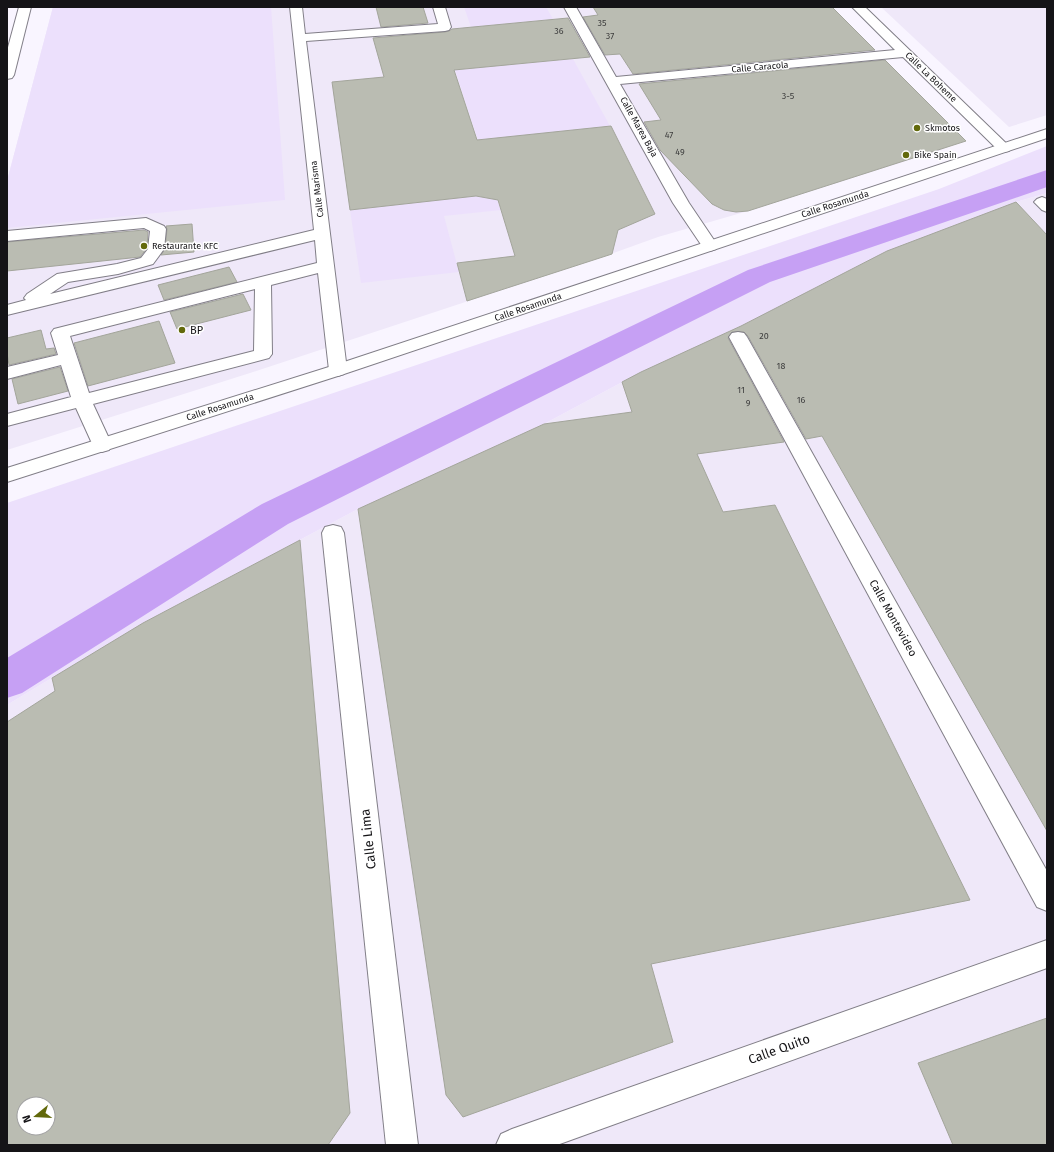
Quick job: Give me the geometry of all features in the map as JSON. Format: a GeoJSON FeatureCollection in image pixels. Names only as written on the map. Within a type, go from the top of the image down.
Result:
{"type":"FeatureCollection","features":[{"type":"Feature","properties":{"kind":"street"},"geometry":{"type":"LineString","coordinates":[[7,75],[25,7]]}},
{"type":"Feature","properties":{"kind":"street","name":"Calle Marisma"},"geometry":{"type":"LineString","coordinates":[[296,7],[338,370]]}},
{"type":"Feature","properties":{"kind":"street"},"geometry":{"type":"LineString","coordinates":[[300,38],[445,27],[439,7]]}},
{"type":"Feature","properties":{"kind":"street","name":"Calle Marea Baja"},"geometry":{"type":"LineString","coordinates":[[570,7],[681,203],[710,246]]}},
{"type":"Feature","properties":{"kind":"street","name":"Calle La Boheme"},"geometry":{"type":"LineString","coordinates":[[858,7],[1004,148]]}},
{"type":"Feature","properties":{"kind":"street","name":"Calle Caracola"},"geometry":{"type":"LineString","coordinates":[[613,81],[906,53]]}},
{"type":"Feature","properties":{"kind":"street","name":"Calle Rosamunda"},"geometry":{"type":"LineString","coordinates":[[7,475],[338,370],[1047,133]]}},
{"type":"Feature","properties":{"kind":"street"},"geometry":{"type":"LineString","coordinates":[[7,236],[146,223],[158,229],[156,249],[147,260],[118,269],[80,274],[63,278],[15,308]]}},
{"type":"Feature","properties":{"kind":"street"},"geometry":{"type":"LineString","coordinates":[[15,308],[322,232]]}},
{"type":"Feature","properties":{"kind":"street"},"geometry":{"type":"LineString","coordinates":[[102,445],[82,401],[60,333],[326,266]]}},
{"type":"Feature","properties":{"kind":"street"},"geometry":{"type":"LineString","coordinates":[[7,420],[263,354],[263,282]]}},
{"type":"Feature","properties":{"kind":"street","name":"Calle Montevideo"},"geometry":{"type":"LineString","coordinates":[[738,338],[1047,898]]}},
{"type":"Feature","properties":{"kind":"street"},"geometry":{"type":"LineString","coordinates":[[7,373],[68,358]]}},
{"type":"Feature","properties":{"kind":"street","name":"Calle Lima"},"geometry":{"type":"LineString","coordinates":[[333,533],[402,1145]]}},
{"type":"Feature","properties":{"kind":"street","name":"Calle Quito"},"geometry":{"type":"LineString","coordinates":[[512,1145],[1047,954]]}},
{"type":"Feature","properties":{"kind":"shaded area"},"geometry":{"type":"Polygon","coordinates":[[[53,7],[831,7],[960,136],[958,143],[941,150],[748,211],[658,237],[608,255],[250,373],[7,450],[7,181],[53,7]]]}},
{"type":"Feature","properties":{"kind":"shaded area"},"geometry":{"type":"Polygon","coordinates":[[[53,7],[271,7],[285,200],[7,228],[7,181],[53,7]]]}},
{"type":"Feature","properties":{"kind":"shaded area"},"geometry":{"type":"Polygon","coordinates":[[[464,7],[546,7],[553,19],[471,27],[464,7]]]}},
{"type":"Feature","properties":{"kind":"shaded area"},"geometry":{"type":"Polygon","coordinates":[[[881,7],[1047,7],[1047,115],[1009,127],[881,7]]]}},
{"type":"Feature","properties":{"kind":"shaded area"},"geometry":{"type":"Polygon","coordinates":[[[573,59],[610,126],[478,140],[455,70],[573,59]]]}},
{"type":"Feature","properties":{"kind":"shaded area"},"geometry":{"type":"Polygon","coordinates":[[[1047,146],[1047,193],[1016,202],[641,372],[544,424],[358,509],[143,623],[7,705],[7,503],[939,189],[1047,146]]]}},
{"type":"Feature","properties":{"kind":"shaded area"},"geometry":{"type":"Polygon","coordinates":[[[1047,193],[1047,1145],[7,1145],[7,705],[143,623],[358,509],[544,424],[641,372],[754,319],[1016,202],[1047,193]]]}},
{"type":"Feature","properties":{"kind":"shaded area"},"geometry":{"type":"Polygon","coordinates":[[[495,194],[501,210],[444,216],[459,272],[361,283],[350,210],[495,194]]]}},
{"type":"Feature","properties":{"kind":"building"},"geometry":{"type":"Polygon","coordinates":[[[376,7],[423,7],[428,23],[381,27],[376,7]]]}},
{"type":"Feature","properties":{"kind":"building"},"geometry":{"type":"Polygon","coordinates":[[[593,7],[832,7],[875,50],[633,74],[620,54],[605,55],[583,17],[598,15],[593,7]]]}},
{"type":"Feature","properties":{"kind":"building"},"geometry":{"type":"Polygon","coordinates":[[[568,18],[590,57],[454,70],[477,140],[611,126],[655,214],[618,230],[612,254],[467,301],[457,263],[515,256],[498,200],[476,196],[350,210],[332,82],[384,77],[373,38],[445,32],[452,29],[568,18]]]}},
{"type":"Feature","properties":{"kind":"building"},"geometry":{"type":"Polygon","coordinates":[[[885,60],[966,141],[748,211],[736,212],[724,210],[712,204],[660,150],[644,122],[661,120],[639,84],[885,60]]]}},
{"type":"Feature","properties":{"kind":"building"},"geometry":{"type":"Polygon","coordinates":[[[1016,202],[1047,235],[1047,831],[822,436],[806,439],[748,336],[744,332],[732,332],[728,338],[784,442],[697,454],[723,512],[775,505],[970,900],[651,964],[673,1042],[463,1117],[446,1095],[358,509],[544,424],[632,412],[622,382],[741,326],[887,251],[1016,202]]]}},
{"type":"Feature","properties":{"kind":"building"},"geometry":{"type":"Polygon","coordinates":[[[192,224],[194,252],[161,255],[165,249],[166,226],[192,224]]]}},
{"type":"Feature","properties":{"kind":"building"},"geometry":{"type":"Polygon","coordinates":[[[144,230],[148,232],[147,248],[140,257],[7,271],[7,242],[144,230]]]}},
{"type":"Feature","properties":{"kind":"building"},"geometry":{"type":"Polygon","coordinates":[[[229,267],[237,282],[164,300],[158,285],[229,267]]]}},
{"type":"Feature","properties":{"kind":"building"},"geometry":{"type":"Polygon","coordinates":[[[243,294],[251,310],[177,329],[170,312],[243,294]]]}},
{"type":"Feature","properties":{"kind":"building"},"geometry":{"type":"Polygon","coordinates":[[[159,321],[175,363],[88,386],[74,343],[159,321]]]}},
{"type":"Feature","properties":{"kind":"building"},"geometry":{"type":"Polygon","coordinates":[[[41,330],[46,349],[54,348],[56,354],[9,365],[7,338],[41,330]]]}},
{"type":"Feature","properties":{"kind":"building"},"geometry":{"type":"Polygon","coordinates":[[[60,367],[68,391],[18,404],[12,379],[60,367]]]}},
{"type":"Feature","properties":{"kind":"building"},"geometry":{"type":"Polygon","coordinates":[[[300,540],[350,1113],[328,1145],[7,1145],[7,722],[55,691],[52,678],[143,623],[300,540]]]}},
{"type":"Feature","properties":{"kind":"building"},"geometry":{"type":"Polygon","coordinates":[[[1047,1018],[1047,1145],[953,1145],[918,1063],[1047,1018]]]}},
{"type":"Feature","properties":{"kind":"waterway"},"geometry":{"type":"LineString","coordinates":[[7,680],[275,514],[759,276],[1047,178]]}},
{"type":"Feature","properties":{"kind":"place","name":"Skmotos"},"geometry":{"type":"Point","coordinates":[917,128]}},
{"type":"Feature","properties":{"kind":"place","name":"Bike Spain"},"geometry":{"type":"Point","coordinates":[906,155]}},
{"type":"Feature","properties":{"kind":"place","name":"Restaurante KFC"},"geometry":{"type":"Point","coordinates":[144,246]}},
{"type":"Feature","properties":{"kind":"place","name":"BP"},"geometry":{"type":"Point","coordinates":[182,330]}}]}
